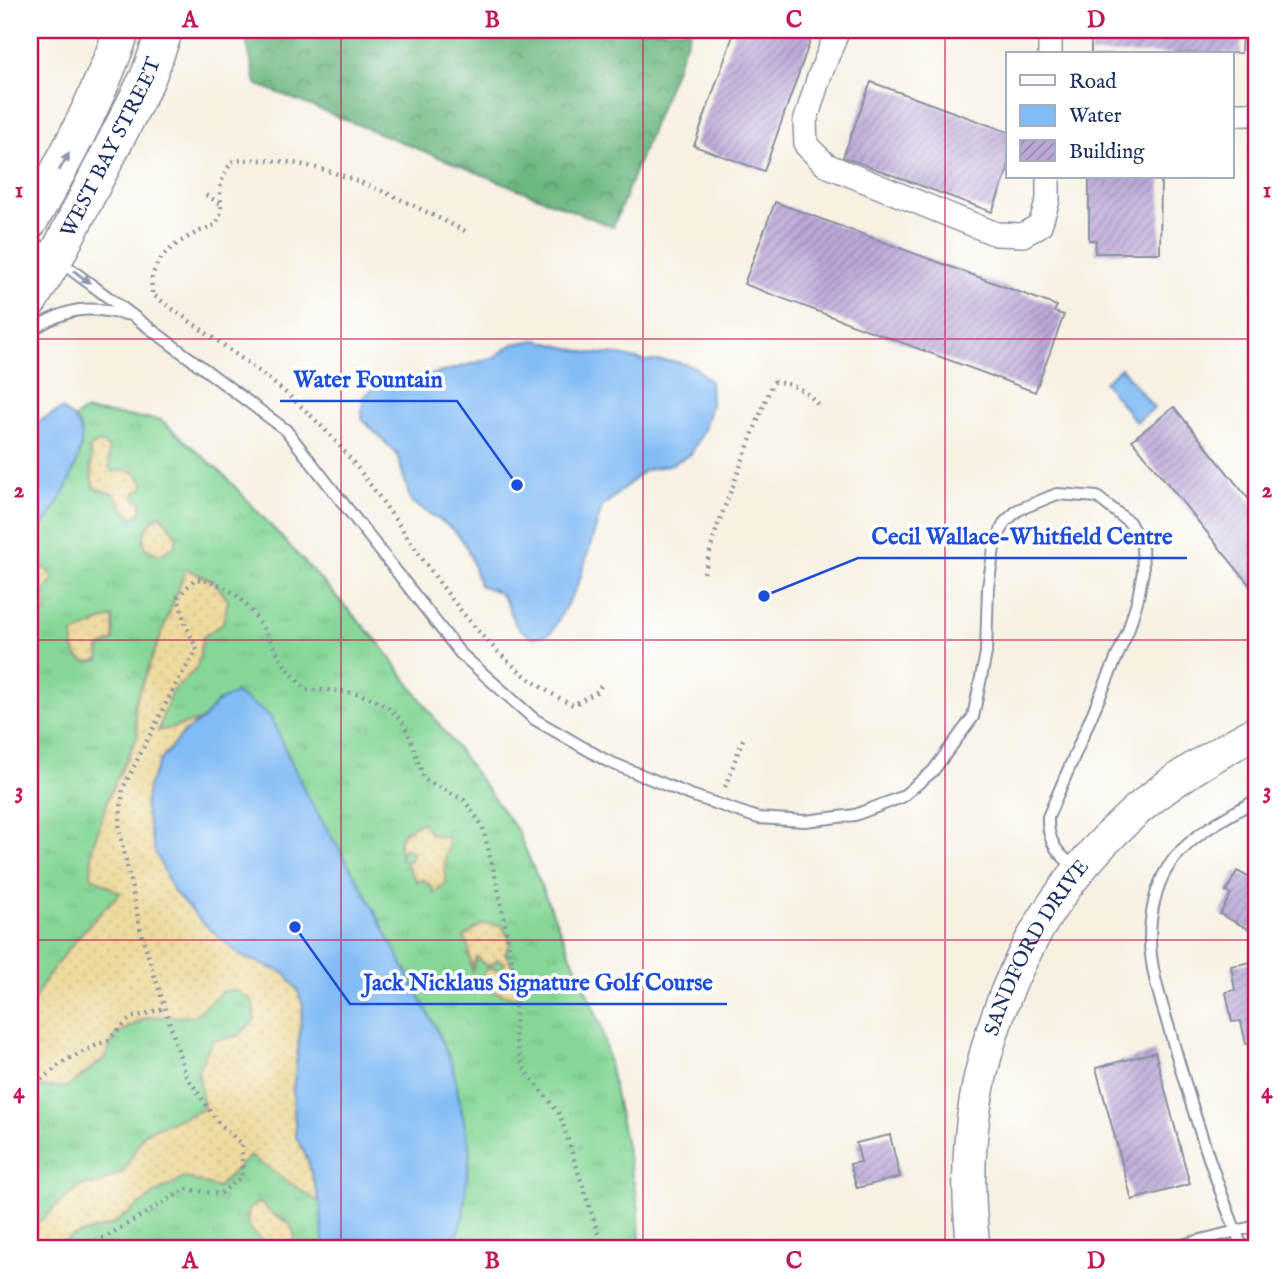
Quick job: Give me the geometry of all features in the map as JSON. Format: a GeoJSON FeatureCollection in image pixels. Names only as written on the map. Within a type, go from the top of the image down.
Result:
{"type":"FeatureCollection","features":[{"type":"Feature","properties":{"kind":"main road","name":"WEST BAY STREET"},"geometry":{"type":"LineString","coordinates":[[30,221],[68,155],[110,66],[122,30]]}},
{"type":"Feature","properties":{"kind":"main road","name":"WEST BAY STREET"},"geometry":{"type":"LineString","coordinates":[[30,300],[43,248],[148,77],[165,30]]}},
{"type":"Feature","properties":{"kind":"street"},"geometry":{"type":"LineString","coordinates":[[838,30],[805,122],[806,145],[826,165],[996,234],[1023,235],[1040,225],[1048,200],[1048,178]]}},
{"type":"Feature","properties":{"kind":"street"},"geometry":{"type":"LineString","coordinates":[[1050,30],[1050,52]]}},
{"type":"Feature","properties":{"kind":"street"},"geometry":{"type":"LineString","coordinates":[[1234,114],[1256,114]]}},
{"type":"Feature","properties":{"kind":"street","name":"SANDFORD DRIVE"},"geometry":{"type":"LineString","coordinates":[[974,1249],[969,1180],[975,1114],[984,1059],[1000,1004],[1039,924],[1080,869],[1125,820],[1196,765],[1256,732]]}},
{"type":"Feature","properties":{"kind":"lane"},"geometry":{"type":"LineString","coordinates":[[43,248],[286,430],[460,653],[534,719],[607,761],[688,794],[758,818],[805,821],[855,815],[902,797],[933,771],[973,717],[986,653],[988,587],[994,548],[1004,523],[1018,510],[1057,494],[1097,497],[1129,522],[1142,545],[1143,571],[1128,631],[1048,817],[1047,831],[1052,845],[1067,862],[1080,869]]}},
{"type":"Feature","properties":{"kind":"lane"},"geometry":{"type":"LineString","coordinates":[[30,331],[56,315],[78,309],[99,309],[134,316]]}},
{"type":"Feature","properties":{"kind":"lane"},"geometry":{"type":"LineString","coordinates":[[1243,1249],[1190,1101],[1161,1001],[1152,960],[1150,931],[1160,885],[1167,869],[1179,853],[1200,834],[1256,800]]}},
{"type":"Feature","properties":{"kind":"lane"},"geometry":{"type":"LineString","coordinates":[[1166,1249],[1256,1226]]}},
{"type":"Feature","properties":{"kind":"path"},"geometry":{"type":"LineString","coordinates":[[465,231],[351,178],[293,161],[241,160],[232,162],[224,173],[220,190],[223,206],[215,225],[197,232],[175,246],[160,260],[152,277],[152,294],[297,402],[328,432],[384,502],[446,592],[505,658],[529,678],[573,705],[598,691],[603,682]]}},
{"type":"Feature","properties":{"kind":"path"},"geometry":{"type":"LineString","coordinates":[[206,195],[223,206]]}},
{"type":"Feature","properties":{"kind":"path"},"geometry":{"type":"LineString","coordinates":[[704,573],[717,527],[771,386],[774,382],[782,382],[809,393],[818,405]]}},
{"type":"Feature","properties":{"kind":"path"},"geometry":{"type":"LineString","coordinates":[[76,1249],[108,1235],[186,1189],[220,1194],[242,1176],[242,1143],[218,1122],[186,1075],[142,936],[119,829],[123,788],[177,682],[197,650],[185,623],[178,597],[195,579],[213,581],[233,593],[260,620],[286,666],[306,690],[337,689],[375,699],[403,722],[424,779],[464,800],[482,825],[498,888],[516,984],[515,1039],[523,1066],[560,1115],[603,1249]]}},
{"type":"Feature","properties":{"kind":"path"},"geometry":{"type":"LineString","coordinates":[[718,804],[743,739]]}},
{"type":"Feature","properties":{"kind":"path"},"geometry":{"type":"LineString","coordinates":[[30,1088],[66,1060],[108,1040],[131,1018],[165,1008]]}},
{"type":"Feature","properties":{"kind":"green space"},"geometry":{"type":"Polygon","coordinates":[[[246,30],[691,30],[613,227],[256,84],[246,30]]]}},
{"type":"Feature","properties":{"kind":"green space"},"geometry":{"type":"Polygon","coordinates":[[[84,411],[161,420],[224,475],[380,644],[517,830],[601,1025],[639,1209],[640,1249],[30,1249],[30,452],[84,411]]]}},
{"type":"Feature","properties":{"kind":"sand"},"geometry":{"type":"Polygon","coordinates":[[[99,442],[108,447],[110,469],[114,472],[134,472],[145,484],[141,490],[135,492],[134,497],[142,501],[140,515],[133,518],[114,494],[94,488],[89,448],[99,442]]]}},
{"type":"Feature","properties":{"kind":"sand"},"geometry":{"type":"Polygon","coordinates":[[[160,515],[177,538],[174,547],[159,555],[145,548],[144,537],[148,525],[160,515]]]}},
{"type":"Feature","properties":{"kind":"sand"},"geometry":{"type":"Polygon","coordinates":[[[45,568],[54,578],[44,591],[46,613],[37,620],[30,620],[30,579],[33,571],[45,568]]]}},
{"type":"Feature","properties":{"kind":"sand"},"geometry":{"type":"Polygon","coordinates":[[[186,569],[213,581],[228,600],[223,623],[203,637],[197,668],[171,693],[158,731],[202,720],[184,732],[241,956],[285,973],[298,991],[303,1005],[293,1091],[296,1137],[307,1158],[320,1203],[250,1156],[217,1188],[185,1177],[159,1191],[112,1225],[73,1236],[51,1249],[30,1249],[30,1225],[41,1220],[79,1186],[100,1183],[124,1171],[144,1133],[204,1109],[198,1069],[213,1040],[238,1036],[255,1020],[252,1000],[236,990],[223,991],[194,1016],[148,1017],[115,1035],[105,1058],[68,1087],[30,1087],[29,1033],[34,1002],[53,968],[120,893],[91,876],[92,849],[110,793],[138,736],[134,705],[186,569]]]}},
{"type":"Feature","properties":{"kind":"sand"},"geometry":{"type":"Polygon","coordinates":[[[113,617],[114,641],[99,648],[99,660],[87,662],[78,658],[73,645],[73,634],[113,617]]]}},
{"type":"Feature","properties":{"kind":"sand"},"geometry":{"type":"Polygon","coordinates":[[[422,822],[431,834],[448,838],[448,852],[445,857],[446,883],[433,893],[432,886],[422,879],[418,883],[405,862],[411,860],[413,853],[405,848],[401,852],[401,860],[399,852],[401,836],[409,828],[422,822]]]}},
{"type":"Feature","properties":{"kind":"sand"},"geometry":{"type":"Polygon","coordinates":[[[482,924],[502,925],[511,943],[505,953],[514,969],[519,998],[488,990],[474,976],[483,977],[487,969],[492,967],[500,972],[505,963],[498,959],[486,966],[476,957],[472,972],[468,944],[464,937],[482,924]]]}},
{"type":"Feature","properties":{"kind":"sand"},"geometry":{"type":"Polygon","coordinates":[[[257,1203],[287,1221],[295,1238],[286,1245],[276,1246],[257,1237],[247,1219],[249,1210],[257,1203]]]}},
{"type":"Feature","properties":{"kind":"water"},"geometry":{"type":"Polygon","coordinates":[[[536,340],[589,353],[620,355],[645,361],[673,361],[695,367],[710,382],[711,404],[704,430],[691,454],[672,464],[644,471],[602,507],[579,582],[551,633],[534,638],[514,621],[500,594],[479,585],[469,553],[457,534],[411,502],[397,454],[362,419],[363,397],[385,381],[435,374],[493,358],[513,344],[536,340]]]}},
{"type":"Feature","properties":{"kind":"water"},"geometry":{"type":"Polygon","coordinates":[[[1121,368],[1154,408],[1136,422],[1104,382],[1121,368]]]}},
{"type":"Feature","properties":{"kind":"water"},"geometry":{"type":"Polygon","coordinates":[[[62,409],[78,424],[80,452],[66,487],[30,546],[30,426],[62,409]]]}},
{"type":"Feature","properties":{"kind":"water"},"geometry":{"type":"Polygon","coordinates":[[[236,693],[270,716],[306,794],[363,889],[452,1064],[470,1150],[463,1218],[451,1249],[324,1249],[320,1203],[307,1158],[296,1137],[293,1091],[303,1005],[298,991],[285,973],[241,956],[206,926],[174,892],[155,852],[145,809],[148,786],[160,761],[184,732],[202,720],[217,702],[236,693]]]}},
{"type":"Feature","properties":{"kind":"building"},"geometry":{"type":"Polygon","coordinates":[[[735,30],[814,30],[764,171],[694,146],[735,30]]]}},
{"type":"Feature","properties":{"kind":"building"},"geometry":{"type":"Polygon","coordinates":[[[1091,30],[1242,30],[1241,53],[1091,52],[1091,30]]]}},
{"type":"Feature","properties":{"kind":"building"},"geometry":{"type":"Polygon","coordinates":[[[871,82],[1006,131],[1006,175],[992,212],[843,157],[871,82]]]}},
{"type":"Feature","properties":{"kind":"building"},"geometry":{"type":"Polygon","coordinates":[[[1089,178],[1161,178],[1160,253],[1095,253],[1096,240],[1089,240],[1089,178]]]}},
{"type":"Feature","properties":{"kind":"building"},"geometry":{"type":"Polygon","coordinates":[[[775,202],[1057,306],[1054,312],[1064,315],[1035,392],[744,284],[775,202]]]}},
{"type":"Feature","properties":{"kind":"building"},"geometry":{"type":"Polygon","coordinates":[[[1174,407],[1256,508],[1256,593],[1132,440],[1174,407]]]}},
{"type":"Feature","properties":{"kind":"building"},"geometry":{"type":"Polygon","coordinates":[[[1237,871],[1256,881],[1256,933],[1220,914],[1231,894],[1226,892],[1237,871]]]}},
{"type":"Feature","properties":{"kind":"building"},"geometry":{"type":"Polygon","coordinates":[[[1256,961],[1256,1043],[1246,1044],[1241,1021],[1232,1022],[1226,992],[1235,990],[1231,966],[1256,961]]]}},
{"type":"Feature","properties":{"kind":"building"},"geometry":{"type":"Polygon","coordinates":[[[1155,1052],[1190,1184],[1132,1200],[1096,1068],[1155,1052]]]}},
{"type":"Feature","properties":{"kind":"building"},"geometry":{"type":"Polygon","coordinates":[[[890,1135],[900,1177],[857,1188],[850,1164],[861,1162],[856,1143],[890,1135]]]}},
{"type":"Feature","properties":{"kind":"place","name":"Water Fountain"},"geometry":{"type":"Point","coordinates":[517,485]}},
{"type":"Feature","properties":{"kind":"place","name":"Cecil Wallace-Whitfield Centre"},"geometry":{"type":"Point","coordinates":[764,596]}},
{"type":"Feature","properties":{"kind":"place","name":"Jack Nicklaus Signature Golf Course"},"geometry":{"type":"Point","coordinates":[295,927]}}]}
